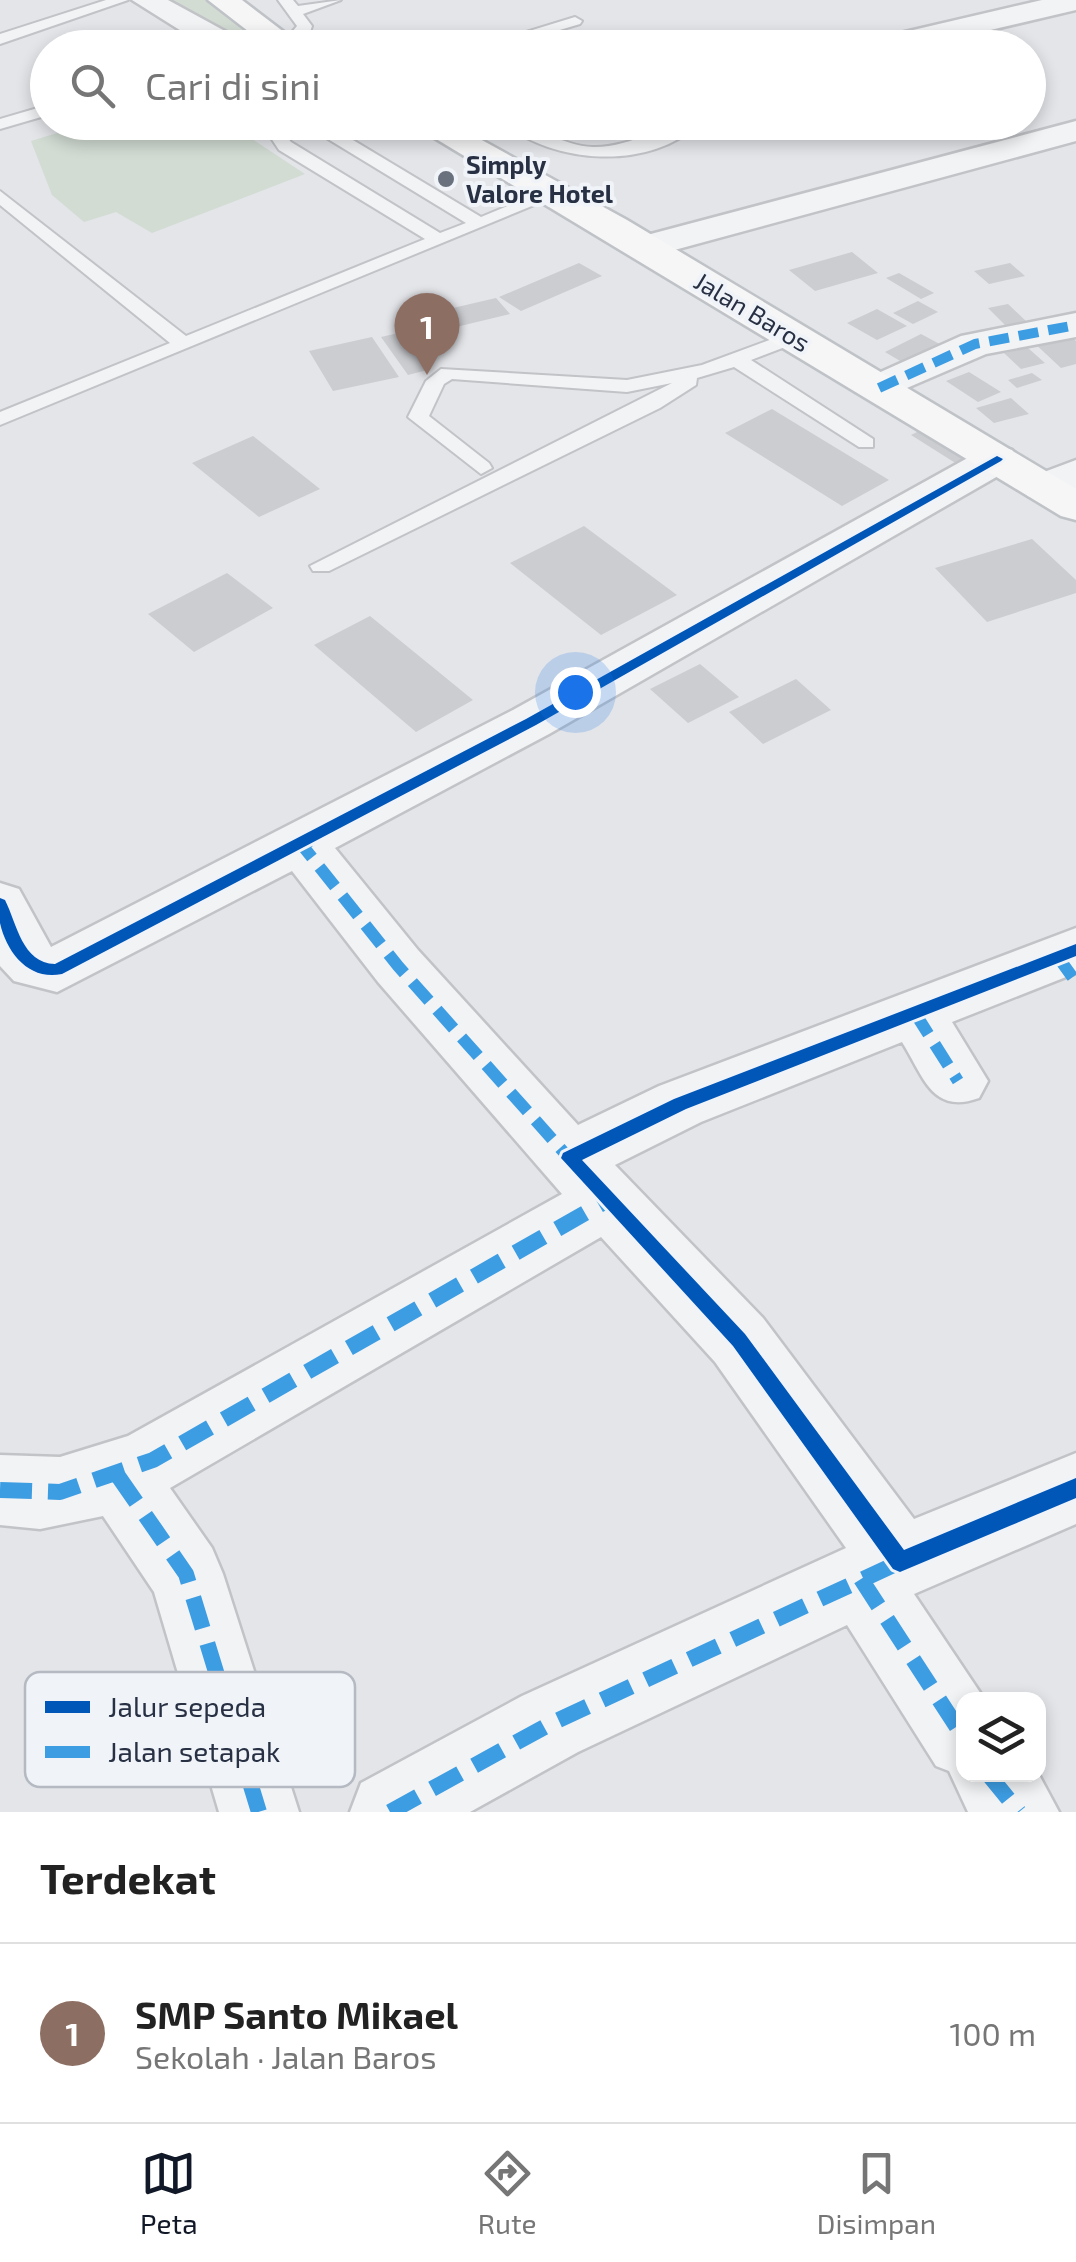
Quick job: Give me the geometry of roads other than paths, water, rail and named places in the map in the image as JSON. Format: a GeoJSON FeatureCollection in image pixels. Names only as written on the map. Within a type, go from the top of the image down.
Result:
{"type":"FeatureCollection","features":[{"type":"Feature","properties":{"kind":"main road"},"geometry":{"type":"LineString","coordinates":[[223,0],[264,30]]}},
{"type":"Feature","properties":{"kind":"main road","name":"Jalan Baros"},"geometry":{"type":"LineString","coordinates":[[469,140],[552,194],[997,459],[1065,489]]}},
{"type":"Feature","properties":{"kind":"street"},"geometry":{"type":"LineString","coordinates":[[147,0],[205,30]]}},
{"type":"Feature","properties":{"kind":"street"},"geometry":{"type":"LineString","coordinates":[[947,30],[1061,2]]}},
{"type":"Feature","properties":{"kind":"street"},"geometry":{"type":"LineString","coordinates":[[1046,116],[1076,108]]}},
{"type":"Feature","properties":{"kind":"street"},"geometry":{"type":"LineString","coordinates":[[1046,138],[1076,131]]}},
{"type":"Feature","properties":{"kind":"street"},"geometry":{"type":"LineString","coordinates":[[742,209],[962,140]]}},
{"type":"Feature","properties":{"kind":"street"},"geometry":{"type":"LineString","coordinates":[[630,238],[1037,140]]}},
{"type":"Feature","properties":{"kind":"street"},"geometry":{"type":"LineString","coordinates":[[879,388],[976,344],[1076,325]]}},
{"type":"Feature","properties":{"kind":"street"},"geometry":{"type":"LineString","coordinates":[[4,924],[28,966],[39,972],[57,970],[302,845],[997,459]]}},
{"type":"Feature","properties":{"kind":"street"},"geometry":{"type":"LineString","coordinates":[[302,845],[398,966],[588,1179],[740,1340],[880,1571],[956,1722]]}},
{"type":"Feature","properties":{"kind":"street"},"geometry":{"type":"LineString","coordinates":[[0,1490],[53,1495],[118,1476],[588,1179],[680,1104],[914,1013],[1070,963]]}},
{"type":"Feature","properties":{"kind":"street"},"geometry":{"type":"LineString","coordinates":[[914,1013],[958,1081]]}},
{"type":"Feature","properties":{"kind":"street"},"geometry":{"type":"LineString","coordinates":[[118,1476],[186,1574],[216,1672]]}},
{"type":"Feature","properties":{"kind":"street"},"geometry":{"type":"LineString","coordinates":[[390,1812],[550,1724],[880,1571],[1076,1488]]}},
{"type":"Feature","properties":{"kind":"street"},"geometry":{"type":"LineString","coordinates":[[995,1782],[1020,1812]]}},
{"type":"Feature","properties":{"kind":"street"},"geometry":{"type":"LineString","coordinates":[[251,1787],[259,1812]]}},
{"type":"Feature","properties":{"kind":"lane"},"geometry":{"type":"LineString","coordinates":[[0,39],[121,0]]}},
{"type":"Feature","properties":{"kind":"lane"},"geometry":{"type":"LineString","coordinates":[[301,30],[292,6],[334,0]]}},
{"type":"Feature","properties":{"kind":"lane"},"geometry":{"type":"LineString","coordinates":[[543,30],[574,21]]}},
{"type":"Feature","properties":{"kind":"lane"},"geometry":{"type":"LineString","coordinates":[[0,124],[30,115]]}},
{"type":"Feature","properties":{"kind":"lane"},"geometry":{"type":"LineString","coordinates":[[281,140],[438,240]]}},
{"type":"Feature","properties":{"kind":"lane"},"geometry":{"type":"LineString","coordinates":[[341,140],[479,223]]}},
{"type":"Feature","properties":{"kind":"lane"},"geometry":{"type":"LineString","coordinates":[[549,140],[592,152],[654,140]]}},
{"type":"Feature","properties":{"kind":"lane"},"geometry":{"type":"LineString","coordinates":[[0,419],[552,194]]}},
{"type":"Feature","properties":{"kind":"lane"},"geometry":{"type":"LineString","coordinates":[[0,196],[183,343]]}},
{"type":"Feature","properties":{"kind":"lane"},"geometry":{"type":"LineString","coordinates":[[482,468],[418,417],[442,376],[457,372],[627,386],[708,370],[794,337]]}},
{"type":"Feature","properties":{"kind":"lane"},"geometry":{"type":"LineString","coordinates":[[735,360],[866,443]]}},
{"type":"Feature","properties":{"kind":"lane"},"geometry":{"type":"LineString","coordinates":[[320,566],[652,404],[708,370]]}},
{"type":"Feature","properties":{"kind":"place","name":"Simply Valore Hotel"},"geometry":{"type":"Point","coordinates":[446,179]}},
{"type":"Feature","properties":{"kind":"place","name":"SMP Santo Mikael"},"geometry":{"type":"Point","coordinates":[427,375]}}]}
